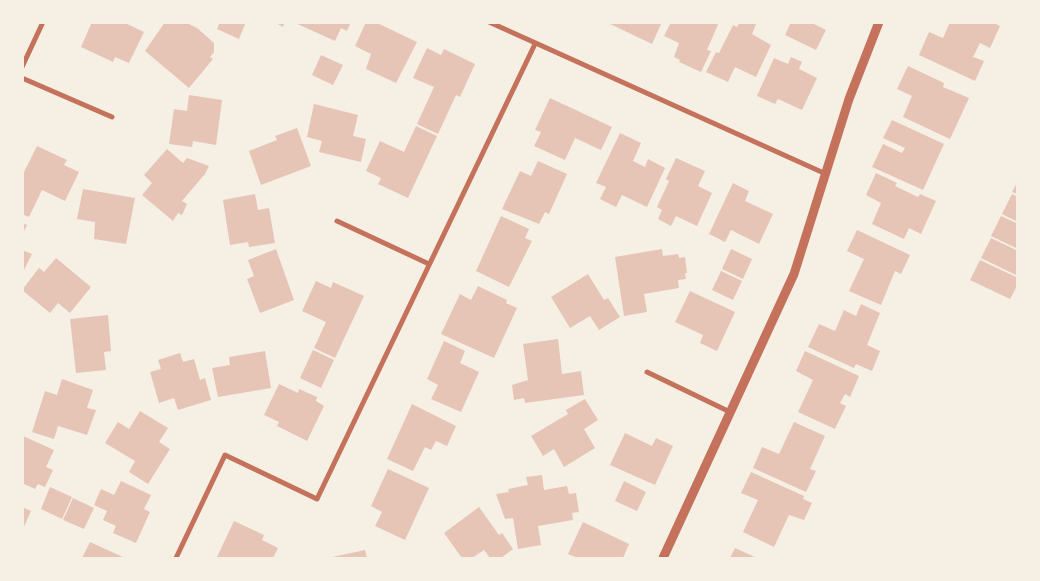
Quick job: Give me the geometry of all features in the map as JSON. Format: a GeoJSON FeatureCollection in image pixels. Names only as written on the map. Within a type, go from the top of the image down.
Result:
{"type":"FeatureCollection","features":[{"type":"Feature","properties":{"kind":"street"},"geometry":{"type":"LineString","coordinates":[[22,67],[43,22]]}},
{"type":"Feature","properties":{"kind":"street"},"geometry":{"type":"LineString","coordinates":[[489,22],[826,174]]}},
{"type":"Feature","properties":{"kind":"street"},"geometry":{"type":"LineString","coordinates":[[663,558],[794,274],[848,99],[878,22]]}},
{"type":"Feature","properties":{"kind":"street"},"geometry":{"type":"LineString","coordinates":[[176,558],[224,455],[317,498],[535,44]]}},
{"type":"Feature","properties":{"kind":"street"},"geometry":{"type":"LineString","coordinates":[[22,78],[112,117]]}},
{"type":"Feature","properties":{"kind":"street"},"geometry":{"type":"LineString","coordinates":[[337,221],[429,264]]}},
{"type":"Feature","properties":{"kind":"street"},"geometry":{"type":"LineString","coordinates":[[647,372],[730,412]]}},
{"type":"Feature","properties":{"kind":"building"},"geometry":{"type":"Polygon","coordinates":[[[92,22],[123,22],[144,32],[129,63],[115,57],[113,62],[81,47],[92,22]]]}},
{"type":"Feature","properties":{"kind":"building"},"geometry":{"type":"Polygon","coordinates":[[[165,22],[185,22],[197,28],[214,43],[214,52],[210,57],[213,59],[189,88],[145,51],[165,22]]]}},
{"type":"Feature","properties":{"kind":"building"},"geometry":{"type":"Polygon","coordinates":[[[220,22],[246,22],[239,39],[217,29],[220,22]]]}},
{"type":"Feature","properties":{"kind":"building"},"geometry":{"type":"Polygon","coordinates":[[[274,22],[285,22],[283,27],[274,22]]]}},
{"type":"Feature","properties":{"kind":"building"},"geometry":{"type":"Polygon","coordinates":[[[293,22],[351,22],[347,31],[341,28],[335,41],[293,22]]]}},
{"type":"Feature","properties":{"kind":"building"},"geometry":{"type":"Polygon","coordinates":[[[366,22],[375,22],[417,42],[396,83],[366,69],[371,54],[355,46],[366,22]]]}},
{"type":"Feature","properties":{"kind":"building"},"geometry":{"type":"Polygon","coordinates":[[[606,22],[662,22],[652,44],[606,22]]]}},
{"type":"Feature","properties":{"kind":"building"},"geometry":{"type":"Polygon","coordinates":[[[671,22],[719,22],[707,50],[711,51],[701,72],[679,62],[680,60],[674,57],[679,43],[664,36],[671,22]]]}},
{"type":"Feature","properties":{"kind":"building"},"geometry":{"type":"Polygon","coordinates":[[[740,22],[756,24],[752,34],[771,45],[756,77],[735,67],[728,82],[706,72],[716,52],[719,53],[733,25],[737,27],[740,22]]]}},
{"type":"Feature","properties":{"kind":"building"},"geometry":{"type":"Polygon","coordinates":[[[791,22],[810,22],[826,30],[816,50],[785,35],[791,22]]]}},
{"type":"Feature","properties":{"kind":"building"},"geometry":{"type":"Polygon","coordinates":[[[950,22],[992,22],[1000,26],[990,48],[980,43],[973,57],[984,61],[975,81],[919,55],[929,32],[943,38],[950,22]]]}},
{"type":"Feature","properties":{"kind":"building"},"geometry":{"type":"Polygon","coordinates":[[[427,48],[441,55],[444,49],[475,64],[460,97],[456,95],[438,134],[417,124],[434,87],[413,78],[427,48]]]}},
{"type":"Feature","properties":{"kind":"building"},"geometry":{"type":"Polygon","coordinates":[[[321,55],[343,65],[333,85],[312,75],[321,55]]]}},
{"type":"Feature","properties":{"kind":"building"},"geometry":{"type":"Polygon","coordinates":[[[791,57],[802,62],[799,69],[817,78],[802,110],[778,99],[775,104],[757,96],[774,58],[788,64],[791,57]]]}},
{"type":"Feature","properties":{"kind":"building"},"geometry":{"type":"Polygon","coordinates":[[[908,66],[944,83],[943,87],[969,98],[950,139],[903,117],[912,96],[897,89],[908,66]]]}},
{"type":"Feature","properties":{"kind":"building"},"geometry":{"type":"Polygon","coordinates":[[[189,95],[222,100],[216,145],[193,141],[192,147],[169,144],[174,109],[187,111],[189,95]]]}},
{"type":"Feature","properties":{"kind":"building"},"geometry":{"type":"Polygon","coordinates":[[[550,98],[612,127],[601,150],[575,138],[565,160],[534,146],[541,132],[535,130],[550,98]]]}},
{"type":"Feature","properties":{"kind":"building"},"geometry":{"type":"Polygon","coordinates":[[[314,104],[358,115],[353,136],[366,139],[361,162],[319,152],[322,141],[307,137],[314,104]]]}},
{"type":"Feature","properties":{"kind":"building"},"geometry":{"type":"Polygon","coordinates":[[[892,120],[944,144],[923,190],[872,167],[883,144],[902,153],[905,148],[883,138],[892,120]]]}},
{"type":"Feature","properties":{"kind":"building"},"geometry":{"type":"Polygon","coordinates":[[[416,126],[437,136],[408,198],[378,184],[381,178],[366,171],[380,141],[404,152],[416,126]]]}},
{"type":"Feature","properties":{"kind":"building"},"geometry":{"type":"Polygon","coordinates":[[[297,128],[311,166],[261,185],[249,151],[277,140],[275,136],[297,128]]]}},
{"type":"Feature","properties":{"kind":"building"},"geometry":{"type":"Polygon","coordinates":[[[620,133],[641,143],[633,161],[645,167],[648,159],[665,168],[647,207],[622,195],[616,207],[600,199],[606,187],[596,183],[620,133]]]}},
{"type":"Feature","properties":{"kind":"building"},"geometry":{"type":"Polygon","coordinates":[[[37,146],[67,160],[64,165],[79,172],[65,201],[42,190],[29,217],[22,214],[22,176],[37,146]]]}},
{"type":"Feature","properties":{"kind":"building"},"geometry":{"type":"Polygon","coordinates":[[[167,149],[183,163],[187,158],[209,166],[205,174],[182,201],[187,204],[182,215],[178,213],[173,221],[142,195],[152,183],[144,175],[167,149]]]}},
{"type":"Feature","properties":{"kind":"building"},"geometry":{"type":"Polygon","coordinates":[[[676,158],[705,171],[698,186],[712,193],[697,226],[676,216],[671,226],[658,219],[662,210],[657,207],[669,181],[666,179],[676,158]]]}},
{"type":"Feature","properties":{"kind":"building"},"geometry":{"type":"Polygon","coordinates":[[[538,161],[567,174],[549,214],[545,212],[539,224],[502,209],[520,171],[531,176],[538,161]]]}},
{"type":"Feature","properties":{"kind":"building"},"geometry":{"type":"Polygon","coordinates":[[[876,173],[897,183],[895,186],[918,197],[920,194],[936,201],[921,234],[909,228],[904,239],[872,224],[881,203],[866,195],[876,173]]]}},
{"type":"Feature","properties":{"kind":"building"},"geometry":{"type":"Polygon","coordinates":[[[1018,181],[1018,194],[1012,192],[1018,181]]]}},
{"type":"Feature","properties":{"kind":"building"},"geometry":{"type":"Polygon","coordinates":[[[733,183],[749,191],[745,201],[773,214],[759,244],[731,230],[725,242],[709,234],[733,183]]]}},
{"type":"Feature","properties":{"kind":"building"},"geometry":{"type":"Polygon","coordinates":[[[83,189],[135,198],[126,244],[94,239],[95,222],[77,219],[83,189]]]}},
{"type":"Feature","properties":{"kind":"building"},"geometry":{"type":"Polygon","coordinates":[[[255,194],[258,210],[269,208],[275,243],[249,247],[248,242],[230,245],[223,200],[255,194]]]}},
{"type":"Feature","properties":{"kind":"building"},"geometry":{"type":"Polygon","coordinates":[[[1012,194],[1018,197],[1018,222],[1002,214],[1012,194]]]}},
{"type":"Feature","properties":{"kind":"building"},"geometry":{"type":"Polygon","coordinates":[[[501,216],[529,229],[525,238],[532,241],[509,287],[476,271],[501,216]]]}},
{"type":"Feature","properties":{"kind":"building"},"geometry":{"type":"Polygon","coordinates":[[[1001,216],[1018,224],[1018,249],[991,236],[1001,216]]]}},
{"type":"Feature","properties":{"kind":"building"},"geometry":{"type":"Polygon","coordinates":[[[22,223],[27,225],[22,235],[22,223]]]}},
{"type":"Feature","properties":{"kind":"building"},"geometry":{"type":"Polygon","coordinates":[[[857,230],[910,255],[901,274],[895,271],[881,305],[849,291],[864,259],[847,251],[857,230]]]}},
{"type":"Feature","properties":{"kind":"building"},"geometry":{"type":"Polygon","coordinates":[[[991,238],[1018,251],[1018,276],[981,258],[991,238]]]}},
{"type":"Feature","properties":{"kind":"building"},"geometry":{"type":"Polygon","coordinates":[[[276,249],[294,300],[260,313],[247,279],[254,276],[248,260],[276,249]]]}},
{"type":"Feature","properties":{"kind":"building"},"geometry":{"type":"Polygon","coordinates":[[[662,249],[663,256],[678,254],[679,258],[685,257],[686,279],[678,280],[679,288],[644,294],[647,312],[624,316],[615,257],[662,249]]]}},
{"type":"Feature","properties":{"kind":"building"},"geometry":{"type":"Polygon","coordinates":[[[731,249],[752,259],[743,279],[722,269],[731,249]]]}},
{"type":"Feature","properties":{"kind":"building"},"geometry":{"type":"Polygon","coordinates":[[[22,250],[32,254],[22,274],[22,250]]]}},
{"type":"Feature","properties":{"kind":"building"},"geometry":{"type":"Polygon","coordinates":[[[56,258],[91,287],[70,313],[58,303],[50,313],[22,290],[39,268],[44,272],[56,258]]]}},
{"type":"Feature","properties":{"kind":"building"},"geometry":{"type":"Polygon","coordinates":[[[980,260],[1018,278],[1018,284],[1010,299],[970,280],[980,260]]]}},
{"type":"Feature","properties":{"kind":"building"},"geometry":{"type":"Polygon","coordinates":[[[721,271],[742,281],[733,300],[712,290],[721,271]]]}},
{"type":"Feature","properties":{"kind":"building"},"geometry":{"type":"Polygon","coordinates":[[[588,274],[604,300],[608,298],[620,317],[599,330],[590,316],[570,328],[551,297],[588,274]]]}},
{"type":"Feature","properties":{"kind":"building"},"geometry":{"type":"Polygon","coordinates":[[[316,281],[331,288],[333,282],[364,296],[335,358],[314,348],[326,322],[302,311],[316,281]]]}},
{"type":"Feature","properties":{"kind":"building"},"geometry":{"type":"Polygon","coordinates":[[[478,286],[507,300],[506,303],[517,308],[494,358],[441,334],[460,294],[471,300],[478,286]]]}},
{"type":"Feature","properties":{"kind":"building"},"geometry":{"type":"Polygon","coordinates":[[[690,291],[735,312],[717,351],[700,343],[703,335],[675,322],[690,291]]]}},
{"type":"Feature","properties":{"kind":"building"},"geometry":{"type":"Polygon","coordinates":[[[861,304],[880,313],[867,345],[880,351],[872,371],[856,364],[854,368],[808,347],[819,324],[835,331],[844,310],[856,316],[861,304]]]}},
{"type":"Feature","properties":{"kind":"building"},"geometry":{"type":"Polygon","coordinates":[[[108,315],[111,351],[104,352],[106,370],[76,373],[70,319],[108,315]]]}},
{"type":"Feature","properties":{"kind":"building"},"geometry":{"type":"Polygon","coordinates":[[[558,339],[562,374],[581,371],[584,395],[525,403],[524,398],[514,400],[512,385],[528,380],[523,344],[558,339]]]}},
{"type":"Feature","properties":{"kind":"building"},"geometry":{"type":"Polygon","coordinates":[[[444,341],[465,351],[460,363],[479,372],[461,412],[431,399],[438,385],[427,379],[444,341]]]}},
{"type":"Feature","properties":{"kind":"building"},"geometry":{"type":"Polygon","coordinates":[[[313,350],[334,360],[321,388],[300,378],[313,350]]]}},
{"type":"Feature","properties":{"kind":"building"},"geometry":{"type":"Polygon","coordinates":[[[265,351],[271,388],[218,397],[212,368],[230,365],[229,357],[265,351]]]}},
{"type":"Feature","properties":{"kind":"building"},"geometry":{"type":"Polygon","coordinates":[[[805,351],[859,376],[850,397],[845,394],[840,403],[846,406],[835,429],[798,412],[813,380],[796,371],[805,351]]]}},
{"type":"Feature","properties":{"kind":"building"},"geometry":{"type":"Polygon","coordinates":[[[180,353],[183,362],[194,359],[200,380],[205,378],[211,400],[178,410],[174,398],[159,403],[150,372],[161,369],[158,360],[180,353]]]}},
{"type":"Feature","properties":{"kind":"building"},"geometry":{"type":"Polygon","coordinates":[[[62,379],[93,390],[87,408],[96,410],[87,435],[58,426],[54,439],[32,432],[45,391],[57,395],[62,379]]]}},
{"type":"Feature","properties":{"kind":"building"},"geometry":{"type":"Polygon","coordinates":[[[279,384],[298,393],[299,389],[317,397],[316,401],[324,406],[307,441],[277,426],[279,422],[264,415],[279,384]]]}},
{"type":"Feature","properties":{"kind":"building"},"geometry":{"type":"Polygon","coordinates":[[[585,399],[598,420],[584,429],[595,448],[564,467],[554,449],[543,456],[531,436],[568,414],[566,410],[585,399]]]}},
{"type":"Feature","properties":{"kind":"building"},"geometry":{"type":"Polygon","coordinates":[[[412,404],[456,426],[447,446],[436,441],[431,450],[425,447],[413,471],[387,459],[412,404]]]}},
{"type":"Feature","properties":{"kind":"building"},"geometry":{"type":"Polygon","coordinates":[[[140,411],[168,428],[159,442],[170,449],[148,484],[129,472],[135,461],[105,443],[118,422],[129,429],[140,411]]]}},
{"type":"Feature","properties":{"kind":"building"},"geometry":{"type":"Polygon","coordinates":[[[794,422],[825,436],[810,469],[816,471],[806,492],[753,468],[762,447],[779,454],[794,422]]]}},
{"type":"Feature","properties":{"kind":"building"},"geometry":{"type":"Polygon","coordinates":[[[625,433],[652,446],[656,438],[673,446],[655,485],[610,465],[625,433]]]}},
{"type":"Feature","properties":{"kind":"building"},"geometry":{"type":"Polygon","coordinates":[[[23,436],[54,450],[46,467],[53,470],[45,487],[38,484],[35,489],[22,483],[23,436]]]}},
{"type":"Feature","properties":{"kind":"building"},"geometry":{"type":"Polygon","coordinates":[[[388,469],[429,488],[405,540],[375,526],[382,512],[371,506],[388,469]]]}},
{"type":"Feature","properties":{"kind":"building"},"geometry":{"type":"Polygon","coordinates":[[[751,472],[804,496],[803,499],[812,503],[804,520],[789,515],[774,547],[743,532],[758,500],[741,493],[751,472]]]}},
{"type":"Feature","properties":{"kind":"building"},"geometry":{"type":"Polygon","coordinates":[[[542,475],[544,490],[567,486],[569,494],[576,493],[579,512],[572,513],[573,520],[538,526],[541,545],[518,549],[513,518],[505,519],[496,494],[509,492],[508,489],[528,485],[526,477],[542,475]]]}},
{"type":"Feature","properties":{"kind":"building"},"geometry":{"type":"Polygon","coordinates":[[[121,481],[151,495],[144,509],[150,512],[136,543],[113,533],[116,526],[103,520],[107,511],[94,505],[101,489],[114,495],[121,481]]]}},
{"type":"Feature","properties":{"kind":"building"},"geometry":{"type":"Polygon","coordinates":[[[624,481],[646,492],[637,511],[615,501],[624,481]]]}},
{"type":"Feature","properties":{"kind":"building"},"geometry":{"type":"Polygon","coordinates":[[[50,487],[72,497],[62,519],[41,509],[50,487]]]}},
{"type":"Feature","properties":{"kind":"building"},"geometry":{"type":"Polygon","coordinates":[[[73,498],[94,508],[84,529],[63,520],[73,498]]]}},
{"type":"Feature","properties":{"kind":"building"},"geometry":{"type":"Polygon","coordinates":[[[22,507],[31,511],[22,531],[22,507]]]}},
{"type":"Feature","properties":{"kind":"building"},"geometry":{"type":"Polygon","coordinates":[[[479,507],[499,535],[502,533],[513,549],[501,558],[490,558],[484,550],[472,558],[462,558],[444,533],[479,507]]]}},
{"type":"Feature","properties":{"kind":"building"},"geometry":{"type":"Polygon","coordinates":[[[234,521],[264,535],[262,540],[278,548],[273,558],[217,557],[234,521]]]}},
{"type":"Feature","properties":{"kind":"building"},"geometry":{"type":"Polygon","coordinates":[[[583,522],[629,544],[623,558],[578,558],[568,554],[583,522]]]}},
{"type":"Feature","properties":{"kind":"building"},"geometry":{"type":"Polygon","coordinates":[[[90,542],[125,558],[82,558],[90,542]]]}},
{"type":"Feature","properties":{"kind":"building"},"geometry":{"type":"Polygon","coordinates":[[[735,548],[757,558],[730,558],[735,548]]]}},
{"type":"Feature","properties":{"kind":"building"},"geometry":{"type":"Polygon","coordinates":[[[365,550],[367,558],[328,558],[365,550]]]}}]}
